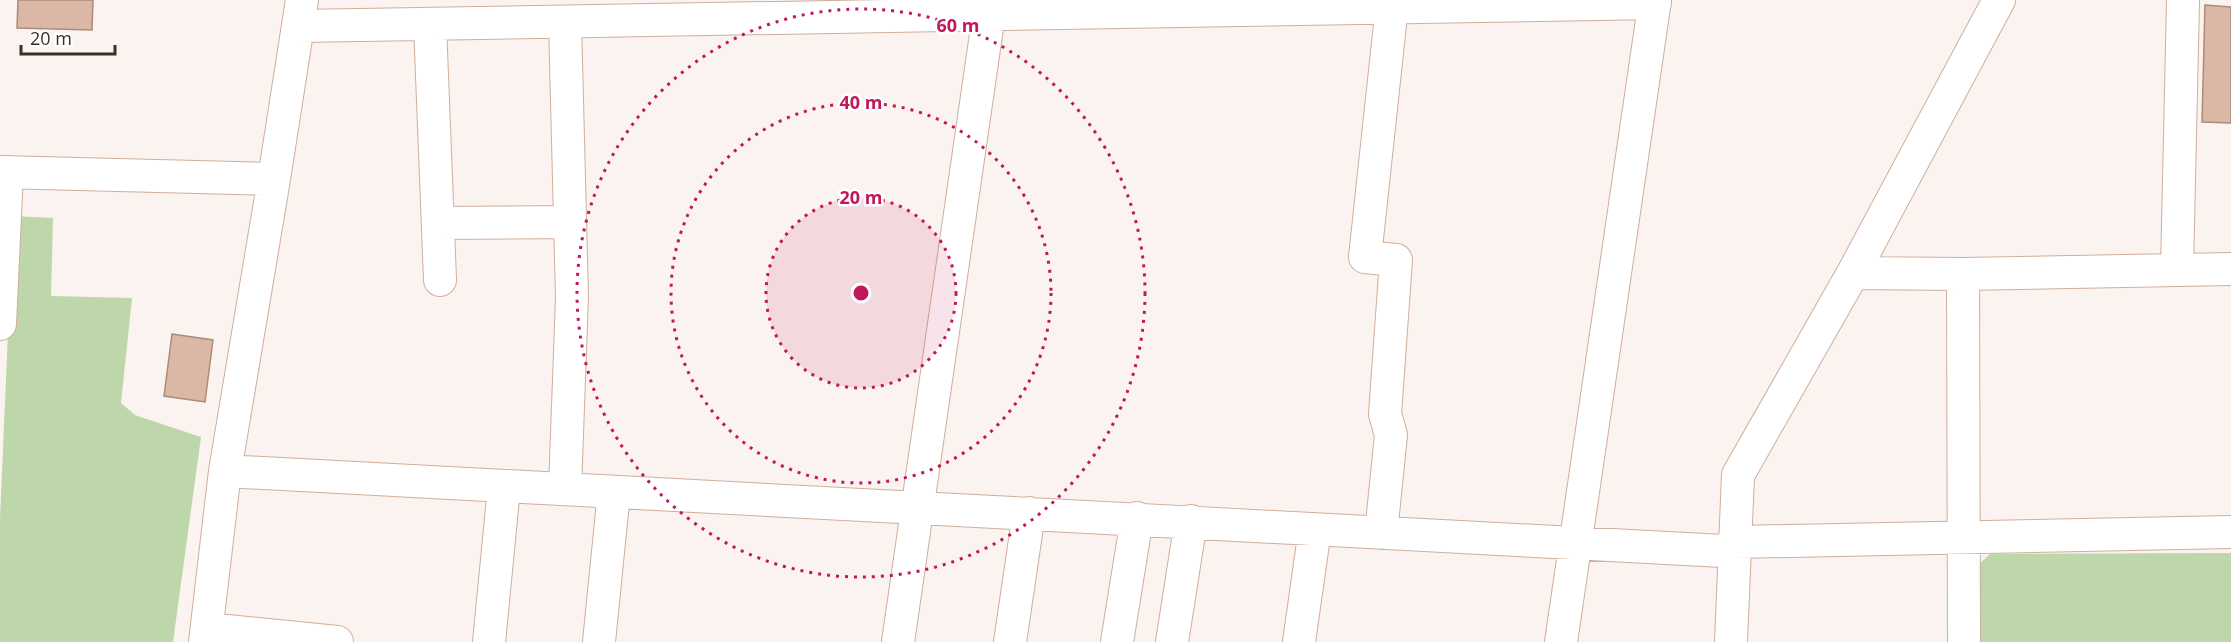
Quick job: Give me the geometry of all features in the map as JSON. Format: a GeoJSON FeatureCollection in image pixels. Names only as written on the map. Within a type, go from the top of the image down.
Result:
{"type":"FeatureCollection","features":[{"type":"Feature","properties":{"kind":"street"},"geometry":{"type":"LineString","coordinates":[[1731,642],[1738,475],[1853,273],[1999,0]]}},
{"type":"Feature","properties":{"kind":"street"},"geometry":{"type":"LineString","coordinates":[[2177,270],[2183,0]]}},
{"type":"Feature","properties":{"kind":"street"},"geometry":{"type":"LineString","coordinates":[[338,642],[206,635],[225,471],[300,13],[430,24],[565,22],[990,8],[1655,2],[1560,642]]}},
{"type":"Feature","properties":{"kind":"street"},"geometry":{"type":"LineString","coordinates":[[1381,533],[1391,435],[1385,414],[1396,260],[1365,257],[1392,6]]}},
{"type":"Feature","properties":{"kind":"street"},"geometry":{"type":"LineString","coordinates":[[898,642],[990,8]]}},
{"type":"Feature","properties":{"kind":"street"},"geometry":{"type":"LineString","coordinates":[[565,22],[572,297],[565,489]]}},
{"type":"Feature","properties":{"kind":"street"},"geometry":{"type":"LineString","coordinates":[[430,24],[440,280]]}},
{"type":"Feature","properties":{"kind":"street"},"geometry":{"type":"LineString","coordinates":[[0,324],[3,172],[274,179]]}},
{"type":"Feature","properties":{"kind":"street"},"geometry":{"type":"LineString","coordinates":[[438,223],[569,222]]}},
{"type":"Feature","properties":{"kind":"street"},"geometry":{"type":"LineString","coordinates":[[1853,273],[1963,274],[2231,269]]}},
{"type":"Feature","properties":{"kind":"street"},"geometry":{"type":"LineString","coordinates":[[1963,274],[1964,642]]}},
{"type":"Feature","properties":{"kind":"street"},"geometry":{"type":"LineString","coordinates":[[225,471],[504,488],[565,489],[1137,518],[1723,551],[1735,542],[2231,532]]}},
{"type":"Feature","properties":{"kind":"street"},"geometry":{"type":"LineString","coordinates":[[489,642],[504,488]]}},
{"type":"Feature","properties":{"kind":"street"},"geometry":{"type":"LineString","coordinates":[[599,642],[614,492]]}},
{"type":"Feature","properties":{"kind":"street"},"geometry":{"type":"LineString","coordinates":[[1010,642],[1029,513]]}},
{"type":"Feature","properties":{"kind":"street"},"geometry":{"type":"LineString","coordinates":[[1117,642],[1137,518]]}},
{"type":"Feature","properties":{"kind":"street"},"geometry":{"type":"LineString","coordinates":[[1172,642],[1191,521]]}},
{"type":"Feature","properties":{"kind":"street"},"geometry":{"type":"LineString","coordinates":[[1299,642],[1316,529]]}},
{"type":"Feature","properties":{"kind":"green space"},"geometry":{"type":"Polygon","coordinates":[[[13,216],[53,218],[51,296],[132,298],[121,403],[135,415],[201,437],[173,642],[0,642],[0,519],[13,216]]]}},
{"type":"Feature","properties":{"kind":"green space"},"geometry":{"type":"Polygon","coordinates":[[[2231,553],[2231,642],[1977,642],[1978,565],[1990,554],[2231,553]]]}},
{"type":"Feature","properties":{"kind":"building"},"geometry":{"type":"Polygon","coordinates":[[[18,0],[93,0],[92,30],[17,28],[18,0]]]}},
{"type":"Feature","properties":{"kind":"building"},"geometry":{"type":"Polygon","coordinates":[[[2205,5],[2231,7],[2231,123],[2202,122],[2205,5]]]}},
{"type":"Feature","properties":{"kind":"building"},"geometry":{"type":"Polygon","coordinates":[[[172,334],[213,340],[205,402],[164,396],[172,334]]]}}]}
